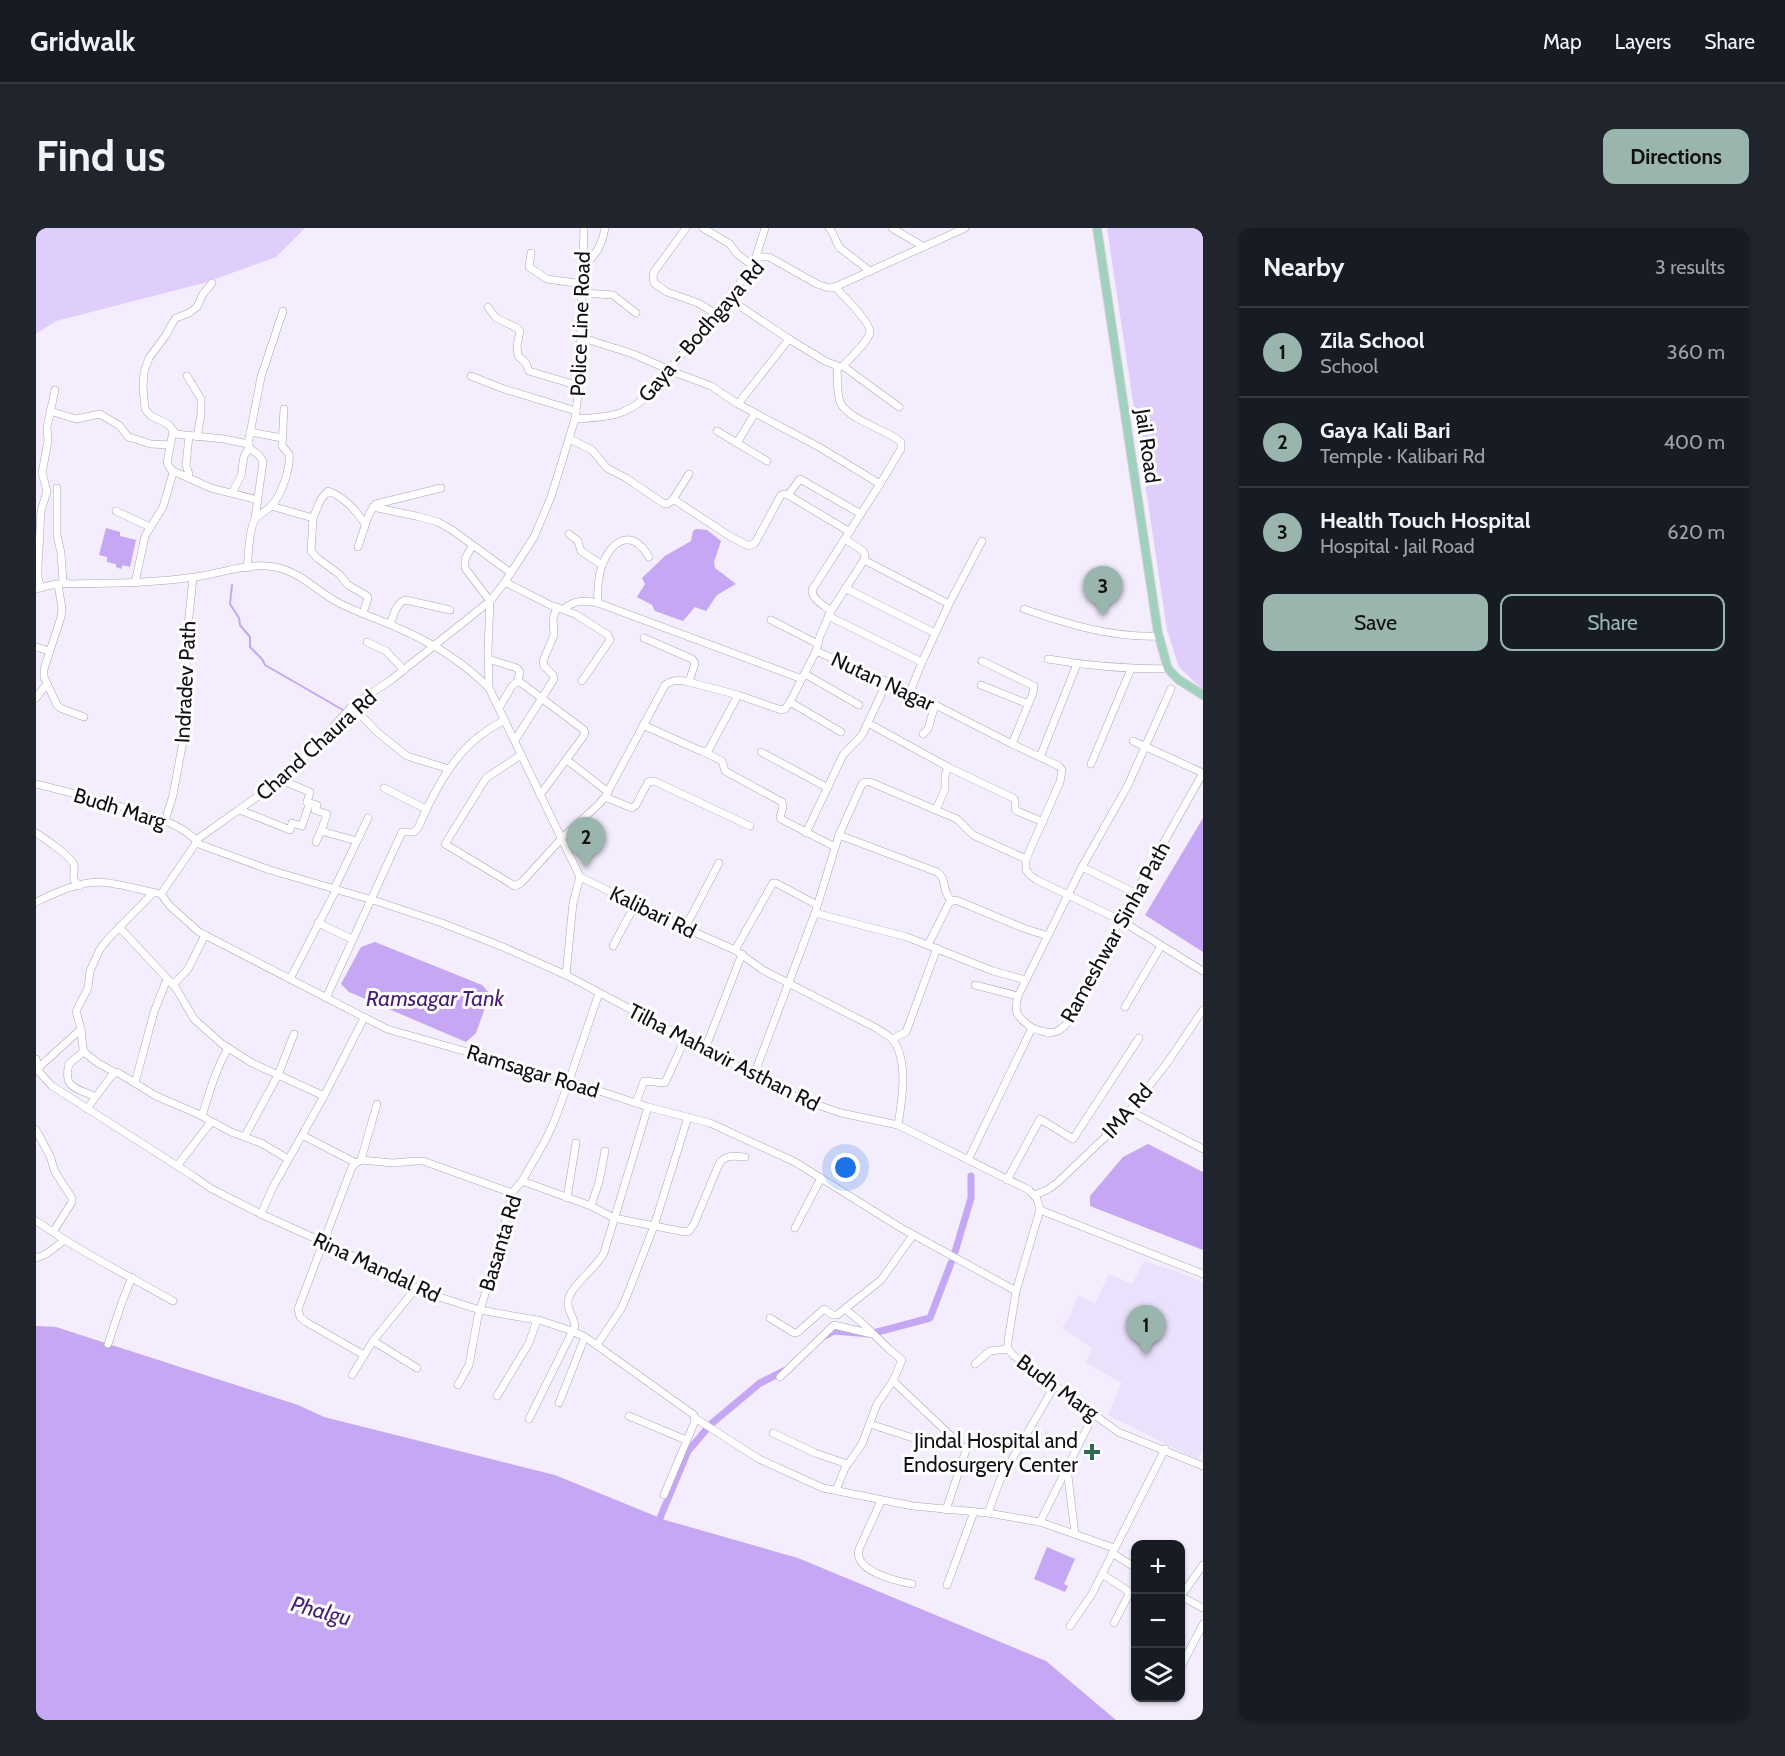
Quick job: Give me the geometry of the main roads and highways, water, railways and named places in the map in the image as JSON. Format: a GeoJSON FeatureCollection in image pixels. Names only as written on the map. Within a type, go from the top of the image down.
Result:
{"type":"FeatureCollection","features":[{"type":"Feature","properties":{"kind":"main road","name":"Jail Road"},"geometry":{"type":"LineString","coordinates":[[1097,228],[1158,636],[1167,669],[1179,680],[1203,695]]}},
{"type":"Feature","properties":{"kind":"water"},"geometry":{"type":"Polygon","coordinates":[[[106,528],[120,532],[120,536],[136,540],[130,567],[123,565],[121,569],[116,567],[116,564],[107,562],[107,557],[99,555],[106,528]]]}},
{"type":"Feature","properties":{"kind":"water"},"geometry":{"type":"Polygon","coordinates":[[[707,530],[721,541],[714,562],[715,568],[736,584],[717,595],[706,611],[695,607],[683,621],[655,611],[652,605],[637,597],[645,584],[642,578],[665,556],[691,541],[693,531],[707,530]]]}},
{"type":"Feature","properties":{"kind":"water"},"geometry":{"type":"Polygon","coordinates":[[[1203,818],[1203,952],[1145,915],[1203,818]]]}},
{"type":"Feature","properties":{"kind":"water","name":"Ramsagar Tank"},"geometry":{"type":"Polygon","coordinates":[[[375,942],[482,985],[490,994],[476,1033],[466,1042],[349,992],[341,984],[361,947],[375,942]]]}},
{"type":"Feature","properties":{"kind":"water"},"geometry":{"type":"Polygon","coordinates":[[[1148,1144],[1203,1172],[1203,1250],[1090,1206],[1090,1196],[1123,1157],[1148,1144]]]}},
{"type":"Feature","properties":{"kind":"water","name":"Phalgu"},"geometry":{"type":"Polygon","coordinates":[[[36,1326],[56,1327],[298,1405],[324,1417],[555,1475],[665,1520],[798,1558],[1046,1661],[1116,1720],[36,1720],[36,1326]]]}},
{"type":"Feature","properties":{"kind":"water"},"geometry":{"type":"Polygon","coordinates":[[[1047,1547],[1075,1559],[1064,1584],[1068,1586],[1065,1592],[1034,1579],[1047,1547]]]}},
{"type":"Feature","properties":{"kind":"waterway"},"geometry":{"type":"LineString","coordinates":[[232,585],[230,604],[239,618],[240,625],[250,637],[250,647],[265,665],[343,710]]}},
{"type":"Feature","properties":{"kind":"waterway"},"geometry":{"type":"LineString","coordinates":[[955,1252],[971,1198],[971,1176]]}},
{"type":"Feature","properties":{"kind":"waterway"},"geometry":{"type":"LineString","coordinates":[[824,1336],[834,1331],[870,1334],[930,1318],[951,1263]]}},
{"type":"Feature","properties":{"kind":"waterway"},"geometry":{"type":"LineString","coordinates":[[660,1518],[688,1451],[711,1424],[760,1383],[784,1371]]}},
{"type":"Feature","properties":{"kind":"place","name":"Health Touch Hospital"},"geometry":{"type":"Point","coordinates":[1103,616]}},
{"type":"Feature","properties":{"kind":"place","name":"Gaya Kali Bari"},"geometry":{"type":"Point","coordinates":[586,867]}},
{"type":"Feature","properties":{"kind":"place","name":"Zila School"},"geometry":{"type":"Point","coordinates":[1146,1355]}},
{"type":"Feature","properties":{"kind":"place","name":"Jindal Hospital and Endosurgery Center"},"geometry":{"type":"Point","coordinates":[1092,1452]}}]}
